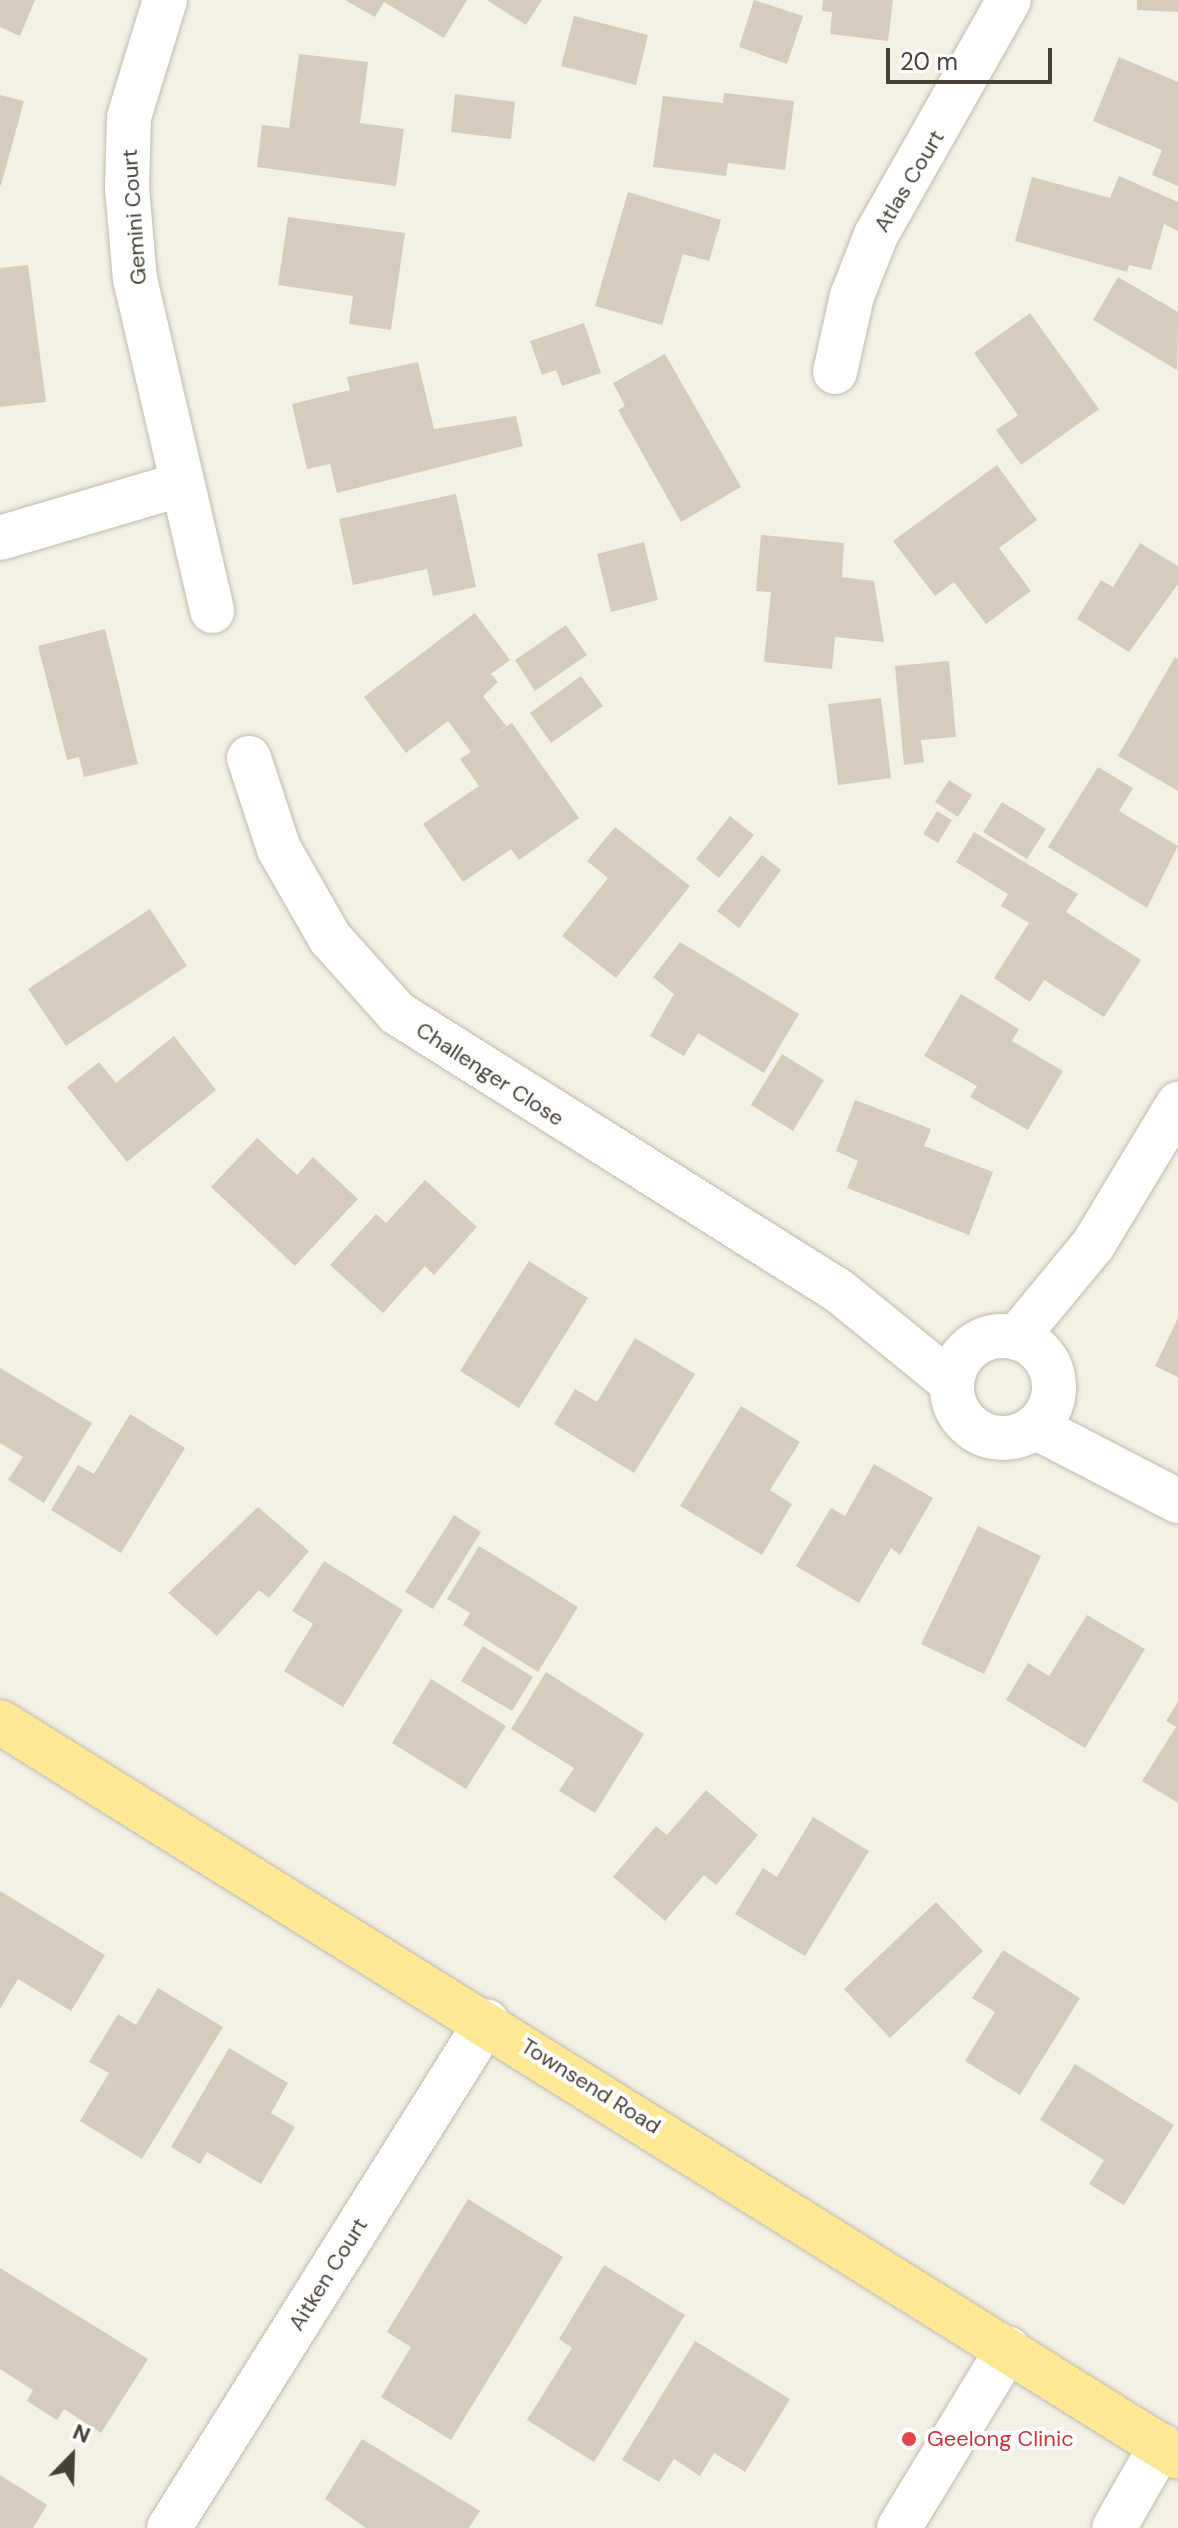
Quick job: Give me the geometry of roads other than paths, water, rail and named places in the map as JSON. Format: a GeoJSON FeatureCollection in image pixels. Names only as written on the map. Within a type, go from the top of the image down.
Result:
{"type":"FeatureCollection","features":[{"type":"Feature","properties":{"kind":"main road","name":"Townsend Road"},"geometry":{"type":"LineString","coordinates":[[0,1722],[487,2021],[1169,2451]]}},
{"type":"Feature","properties":{"kind":"street","name":"Gemini Court"},"geometry":{"type":"LineString","coordinates":[[165,0],[129,117],[127,188],[135,279],[212,611]]}},
{"type":"Feature","properties":{"kind":"street","name":"Atlas Court"},"geometry":{"type":"LineString","coordinates":[[835,372],[852,296],[876,235],[1009,0]]}},
{"type":"Feature","properties":{"kind":"street"},"geometry":{"type":"LineString","coordinates":[[0,538],[182,484]]}},
{"type":"Feature","properties":{"kind":"street","name":"Challenger Close"},"geometry":{"type":"LineString","coordinates":[[249,758],[279,849],[322,925],[397,1013],[839,1291],[951,1382]]}},
{"type":"Feature","properties":{"kind":"street"},"geometry":{"type":"LineString","coordinates":[[1170,1496],[1037,1379],[973,1344],[951,1382],[955,1408],[985,1436],[1011,1438],[1037,1379],[1093,1245],[1178,1104]]}},
{"type":"Feature","properties":{"kind":"street","name":"Challenger Close"},"geometry":{"type":"LineString","coordinates":[[839,1291],[973,1344]]}},
{"type":"Feature","properties":{"kind":"street","name":"Aitken Court"},"geometry":{"type":"LineString","coordinates":[[169,2528],[487,2021]]}},
{"type":"Feature","properties":{"kind":"street"},"geometry":{"type":"LineString","coordinates":[[899,2528],[1008,2349]]}},
{"type":"Feature","properties":{"kind":"street"},"geometry":{"type":"LineString","coordinates":[[1114,2528],[1169,2451]]}},
{"type":"Feature","properties":{"kind":"place","name":"Geelong Clinic"},"geometry":{"type":"Point","coordinates":[909,2439]}}]}
